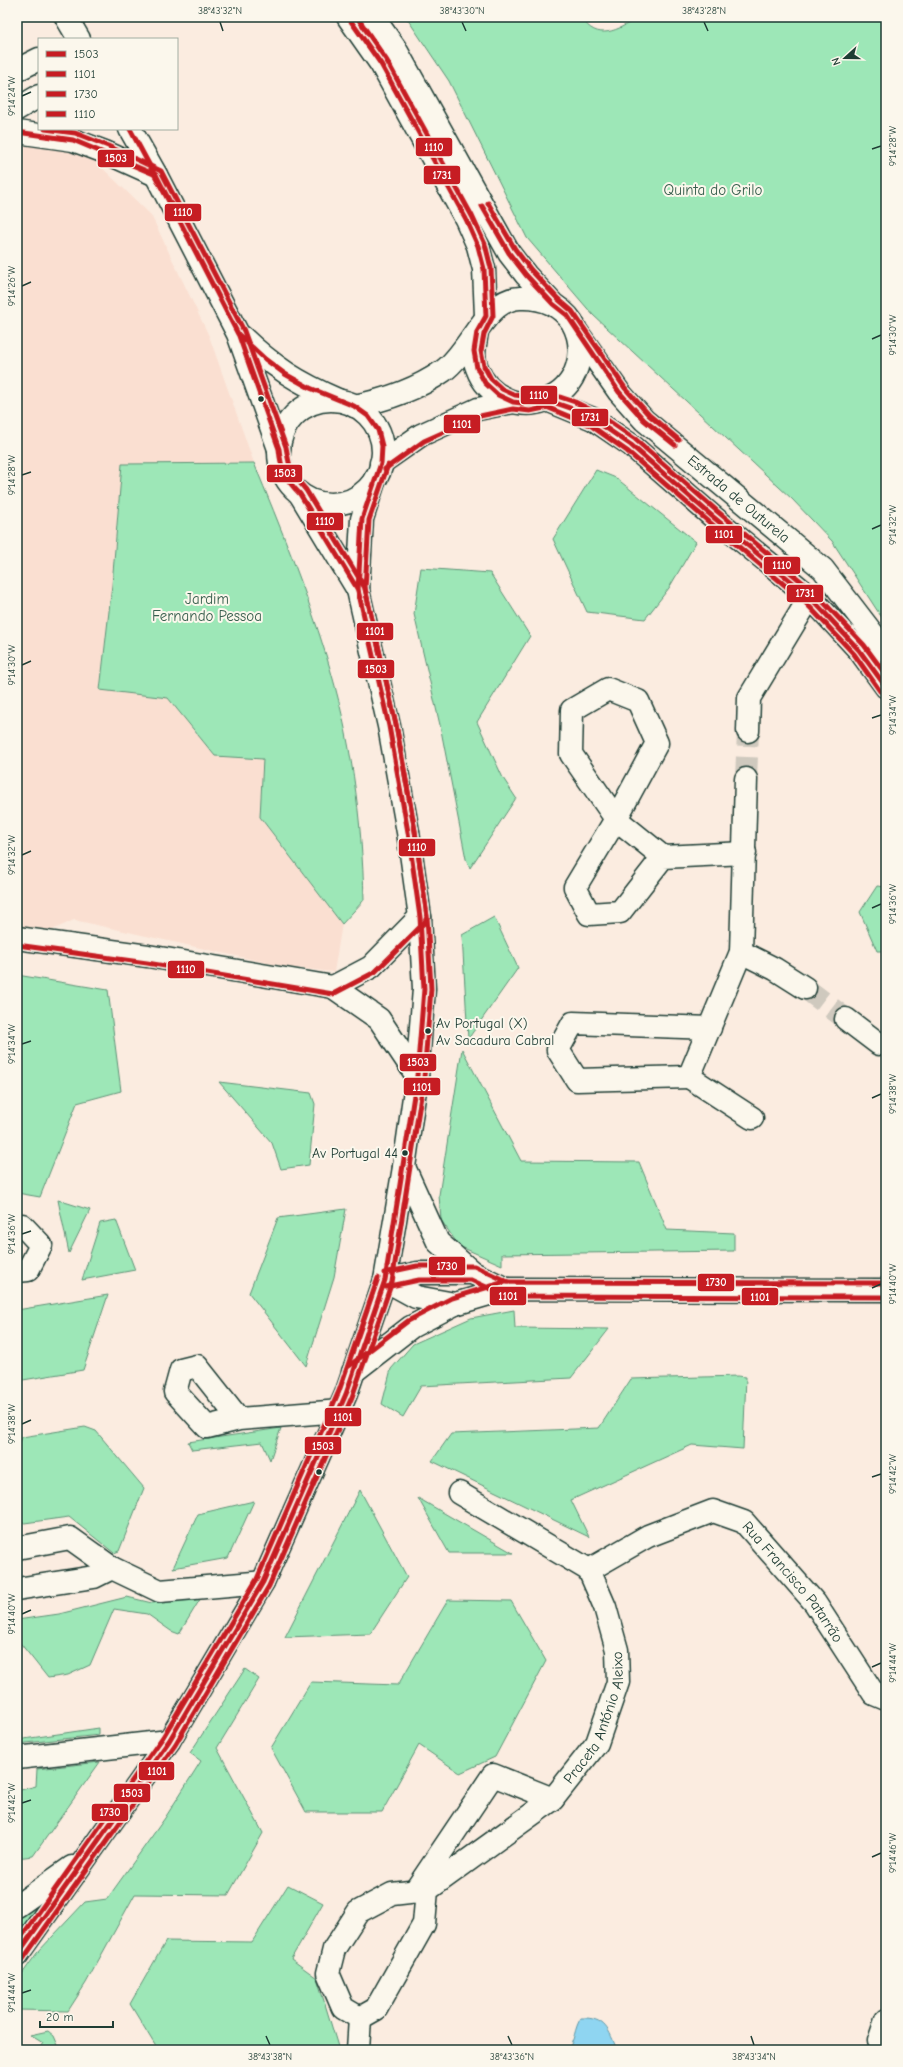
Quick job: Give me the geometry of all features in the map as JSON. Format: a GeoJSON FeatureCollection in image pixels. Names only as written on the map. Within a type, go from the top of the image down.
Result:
{"type":"FeatureCollection","features":[{"type":"Feature","properties":{"kind":"street"},"geometry":{"type":"LineString","coordinates":[[66,17],[78,38]]}},
{"type":"Feature","properties":{"kind":"street"},"geometry":{"type":"LineString","coordinates":[[348,17],[380,64],[466,219],[478,246],[484,269],[481,324],[474,351],[477,368],[485,383],[498,395],[513,402]]}},
{"type":"Feature","properties":{"kind":"street"},"geometry":{"type":"LineString","coordinates":[[300,494],[315,502],[332,504],[349,501],[364,492],[378,471],[421,435],[478,409],[513,402],[530,404],[547,400],[561,392],[572,379],[579,363],[580,346],[576,330],[567,315],[553,304],[526,275],[509,253],[395,48],[373,17]]}},
{"type":"Feature","properties":{"kind":"street"},"geometry":{"type":"LineString","coordinates":[[17,70],[38,60]]}},
{"type":"Feature","properties":{"kind":"street"},"geometry":{"type":"LineString","coordinates":[[17,109],[38,97]]}},
{"type":"Feature","properties":{"kind":"street"},"geometry":{"type":"LineString","coordinates":[[131,130],[238,334],[278,449],[281,466],[288,482],[300,494],[358,590]]}},
{"type":"Feature","properties":{"kind":"street"},"geometry":{"type":"LineString","coordinates":[[17,132],[72,140],[105,152],[156,176]]}},
{"type":"Feature","properties":{"kind":"street"},"geometry":{"type":"LineString","coordinates":[[278,449],[282,432],[291,418],[304,407],[321,401],[346,403],[378,401],[410,390],[444,370],[460,355],[481,324],[500,304],[517,298],[536,298],[553,304]]}},
{"type":"Feature","properties":{"kind":"street","name":"Estrada de Outurela"},"geometry":{"type":"LineString","coordinates":[[576,330],[619,392],[644,420],[823,569],[886,651]]}},
{"type":"Feature","properties":{"kind":"street"},"geometry":{"type":"LineString","coordinates":[[17,1955],[169,1741],[263,1582],[340,1411],[385,1280],[417,1076],[424,989],[420,917],[408,832],[389,726],[358,590],[362,519],[378,471],[382,446],[378,430],[368,416],[346,403],[310,388],[285,374],[264,359],[238,334]]}},
{"type":"Feature","properties":{"kind":"street","name":"Estrada de Outurela"},"geometry":{"type":"LineString","coordinates":[[547,400],[593,419],[631,445],[712,516],[810,597],[859,650],[886,687]]}},
{"type":"Feature","properties":{"kind":"street"},"geometry":{"type":"LineString","coordinates":[[748,731],[749,698],[810,597]]}},
{"type":"Feature","properties":{"kind":"street"},"geometry":{"type":"LineString","coordinates":[[663,857],[620,912],[589,914],[574,887],[616,819],[657,743],[638,701],[608,689],[572,710],[571,754],[616,819],[663,857],[745,853]]}},
{"type":"Feature","properties":{"kind":"street"},"geometry":{"type":"LineString","coordinates":[[689,1078],[741,952],[746,779]]}},
{"type":"Feature","properties":{"kind":"street"},"geometry":{"type":"LineString","coordinates":[[333,987],[371,967],[420,917]]}},
{"type":"Feature","properties":{"kind":"street"},"geometry":{"type":"LineString","coordinates":[[17,938],[148,956],[333,987],[379,1019],[417,1076]]}},
{"type":"Feature","properties":{"kind":"street"},"geometry":{"type":"LineString","coordinates":[[741,952],[775,969],[805,988]]}},
{"type":"Feature","properties":{"kind":"street"},"geometry":{"type":"LineString","coordinates":[[846,1019],[879,1044],[886,1043]]}},
{"type":"Feature","properties":{"kind":"street"},"geometry":{"type":"LineString","coordinates":[[710,1028],[573,1023],[558,1050],[577,1080],[689,1078],[752,1118]]}},
{"type":"Feature","properties":{"kind":"street"},"geometry":{"type":"LineString","coordinates":[[404,1166],[438,1242],[473,1273],[506,1288]]}},
{"type":"Feature","properties":{"kind":"street"},"geometry":{"type":"LineString","coordinates":[[17,1225],[22,1224],[41,1245],[28,1270],[17,1271]]}},
{"type":"Feature","properties":{"kind":"street"},"geometry":{"type":"LineString","coordinates":[[385,1280],[418,1273],[473,1273]]}},
{"type":"Feature","properties":{"kind":"street"},"geometry":{"type":"LineString","coordinates":[[385,1280],[416,1297],[455,1304]]}},
{"type":"Feature","properties":{"kind":"street"},"geometry":{"type":"LineString","coordinates":[[353,1372],[411,1327],[455,1304],[506,1288],[886,1290]]}},
{"type":"Feature","properties":{"kind":"street"},"geometry":{"type":"LineString","coordinates":[[239,1419],[340,1411]]}},
{"type":"Feature","properties":{"kind":"street"},"geometry":{"type":"LineString","coordinates":[[459,1493],[589,1570]]}},
{"type":"Feature","properties":{"kind":"street","name":"Rua Francisco Patarrão"},"geometry":{"type":"LineString","coordinates":[[589,1570],[648,1536],[713,1511],[744,1522],[815,1603],[874,1694],[886,1699]]}},
{"type":"Feature","properties":{"kind":"street"},"geometry":{"type":"LineString","coordinates":[[17,1548],[70,1538],[112,1568],[160,1591],[263,1582]]}},
{"type":"Feature","properties":{"kind":"street"},"geometry":{"type":"LineString","coordinates":[[17,1589],[94,1576],[112,1568]]}},
{"type":"Feature","properties":{"kind":"street","name":"Praceta António Aleixo"},"geometry":{"type":"LineString","coordinates":[[421,1891],[553,1799],[597,1743],[618,1682],[617,1650],[605,1607],[589,1570]]}},
{"type":"Feature","properties":{"kind":"street"},"geometry":{"type":"LineString","coordinates":[[17,1758],[169,1741]]}},
{"type":"Feature","properties":{"kind":"street","name":"Praceta António Aleixo"},"geometry":{"type":"LineString","coordinates":[[360,2018],[376,2009],[424,1924],[421,1891],[493,1775],[553,1799]]}},
{"type":"Feature","properties":{"kind":"street"},"geometry":{"type":"LineString","coordinates":[[17,1906],[86,1857]]}},
{"type":"Feature","properties":{"kind":"street"},"geometry":{"type":"LineString","coordinates":[[358,2050],[360,2018],[343,2008],[328,1972],[334,1949],[358,1912],[392,1894],[421,1891]]}},
{"type":"Feature","properties":{"kind":"street"},"geometry":{"type":"LineString","coordinates":[[879,2047],[886,2020]]}},
{"type":"Feature","properties":{"kind":"shaded area"},"geometry":{"type":"Polygon","coordinates":[[[32,141],[92,158],[151,215],[209,336],[254,463],[122,465],[112,585],[100,689],[168,698],[215,756],[264,759],[260,817],[342,924],[334,972],[286,967],[74,920],[50,931],[17,928],[17,142],[32,141]]]}},
{"type":"Feature","properties":{"kind":"green space","name":"Quinta do Grilo"},"geometry":{"type":"Polygon","coordinates":[[[406,17],[581,17],[587,25],[594,30],[608,32],[616,30],[639,17],[886,17],[886,624],[832,541],[792,499],[593,315],[527,238],[449,81],[406,17]]]}},
{"type":"Feature","properties":{"kind":"green space","name":"Jardim Fernando Pessoa"},"geometry":{"type":"Polygon","coordinates":[[[254,463],[310,606],[326,655],[335,685],[354,777],[361,838],[364,900],[342,924],[260,817],[263,759],[215,756],[168,698],[100,690],[112,585],[122,464],[254,463]]]}},
{"type":"Feature","properties":{"kind":"green space"},"geometry":{"type":"Polygon","coordinates":[[[596,470],[616,478],[696,542],[669,588],[645,619],[587,612],[553,539],[596,470]]]}},
{"type":"Feature","properties":{"kind":"green space"},"geometry":{"type":"Polygon","coordinates":[[[421,568],[490,573],[530,636],[477,722],[503,778],[516,798],[470,868],[466,859],[440,725],[414,614],[421,568]]]}},
{"type":"Feature","properties":{"kind":"green space"},"geometry":{"type":"Polygon","coordinates":[[[877,886],[886,887],[886,951],[877,951],[860,912],[877,886]]]}},
{"type":"Feature","properties":{"kind":"green space"},"geometry":{"type":"Polygon","coordinates":[[[494,917],[518,968],[468,1039],[462,935],[494,917]]]}},
{"type":"Feature","properties":{"kind":"green space"},"geometry":{"type":"Polygon","coordinates":[[[17,975],[108,990],[121,1091],[77,1103],[40,1197],[17,1193],[17,975]]]}},
{"type":"Feature","properties":{"kind":"green space"},"geometry":{"type":"Polygon","coordinates":[[[462,1049],[521,1161],[639,1162],[667,1230],[734,1233],[734,1251],[502,1254],[502,1265],[459,1246],[441,1220],[439,1195],[462,1049]]]}},
{"type":"Feature","properties":{"kind":"green space"},"geometry":{"type":"Polygon","coordinates":[[[219,1082],[311,1093],[315,1104],[309,1165],[281,1169],[272,1143],[219,1082]]]}},
{"type":"Feature","properties":{"kind":"green space"},"geometry":{"type":"Polygon","coordinates":[[[58,1200],[90,1210],[69,1253],[58,1200]]]}},
{"type":"Feature","properties":{"kind":"green space"},"geometry":{"type":"Polygon","coordinates":[[[346,1209],[334,1277],[306,1366],[249,1293],[278,1218],[346,1209]]]}},
{"type":"Feature","properties":{"kind":"green space"},"geometry":{"type":"Polygon","coordinates":[[[116,1220],[135,1270],[82,1280],[100,1223],[116,1220]]]}},
{"type":"Feature","properties":{"kind":"green space"},"geometry":{"type":"Polygon","coordinates":[[[108,1295],[83,1370],[17,1381],[17,1310],[108,1295]]]}},
{"type":"Feature","properties":{"kind":"green space"},"geometry":{"type":"Polygon","coordinates":[[[514,1310],[515,1328],[609,1329],[571,1378],[421,1386],[403,1417],[382,1404],[391,1369],[413,1344],[471,1318],[514,1310]]]}},
{"type":"Feature","properties":{"kind":"green space"},"geometry":{"type":"Polygon","coordinates":[[[746,1377],[743,1449],[692,1445],[571,1500],[589,1537],[432,1461],[451,1434],[599,1428],[631,1379],[746,1377]]]}},
{"type":"Feature","properties":{"kind":"green space"},"geometry":{"type":"Polygon","coordinates":[[[85,1427],[96,1431],[144,1488],[119,1551],[114,1553],[69,1517],[17,1524],[17,1452],[22,1437],[85,1427]]]}},
{"type":"Feature","properties":{"kind":"green space"},"geometry":{"type":"Polygon","coordinates":[[[281,1428],[270,1460],[262,1442],[192,1450],[188,1442],[281,1428]]]}},
{"type":"Feature","properties":{"kind":"green space"},"geometry":{"type":"Polygon","coordinates":[[[360,1490],[407,1577],[370,1634],[285,1637],[360,1490]]]}},
{"type":"Feature","properties":{"kind":"green space"},"geometry":{"type":"Polygon","coordinates":[[[418,1498],[513,1553],[449,1553],[418,1498]]]}},
{"type":"Feature","properties":{"kind":"green space"},"geometry":{"type":"Polygon","coordinates":[[[254,1501],[228,1558],[173,1568],[198,1514],[254,1501]]]}},
{"type":"Feature","properties":{"kind":"green space"},"geometry":{"type":"Polygon","coordinates":[[[202,1596],[179,1634],[171,1631],[147,1614],[114,1609],[90,1665],[68,1675],[48,1678],[17,1639],[17,1620],[59,1614],[127,1597],[152,1603],[202,1596]]]}},
{"type":"Feature","properties":{"kind":"green space"},"geometry":{"type":"Polygon","coordinates":[[[448,1600],[511,1601],[546,1661],[495,1757],[460,1773],[419,1745],[382,1812],[306,1812],[271,1748],[311,1682],[398,1685],[448,1600]]]}},
{"type":"Feature","properties":{"kind":"green space"},"geometry":{"type":"Polygon","coordinates":[[[245,1669],[259,1679],[217,1748],[263,1833],[228,1895],[135,1894],[86,1983],[68,2011],[17,2010],[17,1981],[37,1953],[85,1902],[107,1899],[165,1818],[201,1761],[190,1753],[245,1669]]]}},
{"type":"Feature","properties":{"kind":"green space"},"geometry":{"type":"Polygon","coordinates":[[[99,1728],[99,1735],[17,1744],[17,1740],[99,1728]]]}},
{"type":"Feature","properties":{"kind":"green space"},"geometry":{"type":"Polygon","coordinates":[[[100,1762],[33,1856],[17,1858],[17,1791],[36,1786],[37,1769],[100,1762]]]}},
{"type":"Feature","properties":{"kind":"green space"},"geometry":{"type":"Polygon","coordinates":[[[288,1885],[323,1903],[291,1959],[317,1978],[339,2050],[158,2050],[130,2004],[166,1941],[252,1942],[288,1885]]]}},
{"type":"Feature","properties":{"kind":"green space"},"geometry":{"type":"Polygon","coordinates":[[[36,1903],[40,1910],[17,1941],[17,1919],[36,1903]]]}},
{"type":"Feature","properties":{"kind":"green space"},"geometry":{"type":"Polygon","coordinates":[[[48,2031],[54,2036],[60,2050],[38,2050],[43,2043],[30,2035],[48,2031]]]}},
{"type":"Feature","properties":{"kind":"water"},"geometry":{"type":"Polygon","coordinates":[[[581,2018],[589,2018],[601,2022],[611,2036],[617,2050],[567,2050],[572,2043],[581,2018]]]}},
{"type":"Feature","properties":{"kind":"tunnel"},"geometry":{"type":"LineString","coordinates":[[746,779],[748,731]]}},
{"type":"Feature","properties":{"kind":"tunnel"},"geometry":{"type":"LineString","coordinates":[[805,988],[846,1019]]}},
{"type":"Feature","properties":{"kind":"transit line","name":"1731"},"geometry":{"type":"LineString","coordinates":[[348,17],[381,64],[466,219],[478,246],[484,269],[486,316],[477,332],[474,351],[477,368],[485,383],[498,395],[513,402],[530,404],[547,400],[573,409],[593,419],[631,445],[712,516],[810,597],[859,650],[886,687]]}},
{"type":"Feature","properties":{"kind":"transit line","name":"1110"},"geometry":{"type":"LineString","coordinates":[[357,17],[387,61],[472,216],[485,244],[491,268],[493,316],[484,334],[481,351],[484,366],[491,379],[502,389],[515,395],[530,397],[548,393],[575,402],[597,413],[635,439],[717,511],[814,592],[864,645],[886,675]]}},
{"type":"Feature","properties":{"kind":"transit line","name":"1110"},"geometry":{"type":"LineString","coordinates":[[17,945],[147,963],[333,994],[375,972],[425,922],[427,917],[415,831],[396,725],[365,588],[306,490],[292,470],[286,447],[244,331],[161,171],[108,146],[75,133],[52,130]]}},
{"type":"Feature","properties":{"kind":"transit line","name":"1503"},"geometry":{"type":"LineString","coordinates":[[131,130],[172,207]]}},
{"type":"Feature","properties":{"kind":"transit line","name":"1503"},"geometry":{"type":"LineString","coordinates":[[17,132],[73,140],[156,175]]}},
{"type":"Feature","properties":{"kind":"transit line","name":"1503"},"geometry":{"type":"LineString","coordinates":[[17,1955],[169,1741],[263,1582],[346,1394],[385,1280],[417,1076],[424,989],[420,917],[408,832],[389,726],[358,590],[362,519],[381,463],[382,446],[378,430],[368,416],[354,406],[310,388],[285,374],[265,359],[238,334],[156,175]]}},
{"type":"Feature","properties":{"kind":"transit line","name":"1110"},"geometry":{"type":"LineString","coordinates":[[488,203],[515,249],[531,270],[558,299],[572,311],[625,388],[649,415],[679,440]]}},
{"type":"Feature","properties":{"kind":"transit line","name":"1731"},"geometry":{"type":"LineString","coordinates":[[482,206],[509,253],[526,275],[553,304],[567,315],[619,392],[644,420],[675,445]]}},
{"type":"Feature","properties":{"kind":"transit line","name":"1503"},"geometry":{"type":"LineString","coordinates":[[239,336],[279,449],[281,463],[287,479],[300,494],[358,590],[359,597]]}},
{"type":"Feature","properties":{"kind":"transit line","name":"1101"},"geometry":{"type":"LineString","coordinates":[[544,406],[590,425],[627,451],[805,602],[854,654],[880,691]]}},
{"type":"Feature","properties":{"kind":"transit line","name":"1101"},"geometry":{"type":"LineString","coordinates":[[385,469],[424,441],[480,416],[513,409],[530,411],[549,407]]}},
{"type":"Feature","properties":{"kind":"transit line","name":"1101"},"geometry":{"type":"LineString","coordinates":[[23,1959],[175,1745],[269,1586],[352,1397],[392,1282],[424,1077],[431,989],[427,916],[415,831],[396,724],[365,589],[369,520],[388,465]]}},
{"type":"Feature","properties":{"kind":"transit line","name":"1730"},"geometry":{"type":"LineString","coordinates":[[384,1273],[417,1266],[474,1266],[508,1282]]}},
{"type":"Feature","properties":{"kind":"transit line","name":"1730"},"geometry":{"type":"LineString","coordinates":[[17,1943],[163,1737],[257,1579],[339,1391],[378,1278]]}},
{"type":"Feature","properties":{"kind":"transit line","name":"1101"},"geometry":{"type":"LineString","coordinates":[[386,1287],[419,1280],[471,1280],[506,1296],[886,1297]]}},
{"type":"Feature","properties":{"kind":"transit line","name":"1730"},"geometry":{"type":"LineString","coordinates":[[349,1366],[408,1321],[452,1298],[505,1282],[886,1283]]}},
{"type":"Feature","properties":{"kind":"place","name":"Av Portugal (X) Av Sacadura Cabral"},"geometry":{"type":"Point","coordinates":[428,1031]}},
{"type":"Feature","properties":{"kind":"place","name":"Av Portugal 44"},"geometry":{"type":"Point","coordinates":[405,1153]}}]}
